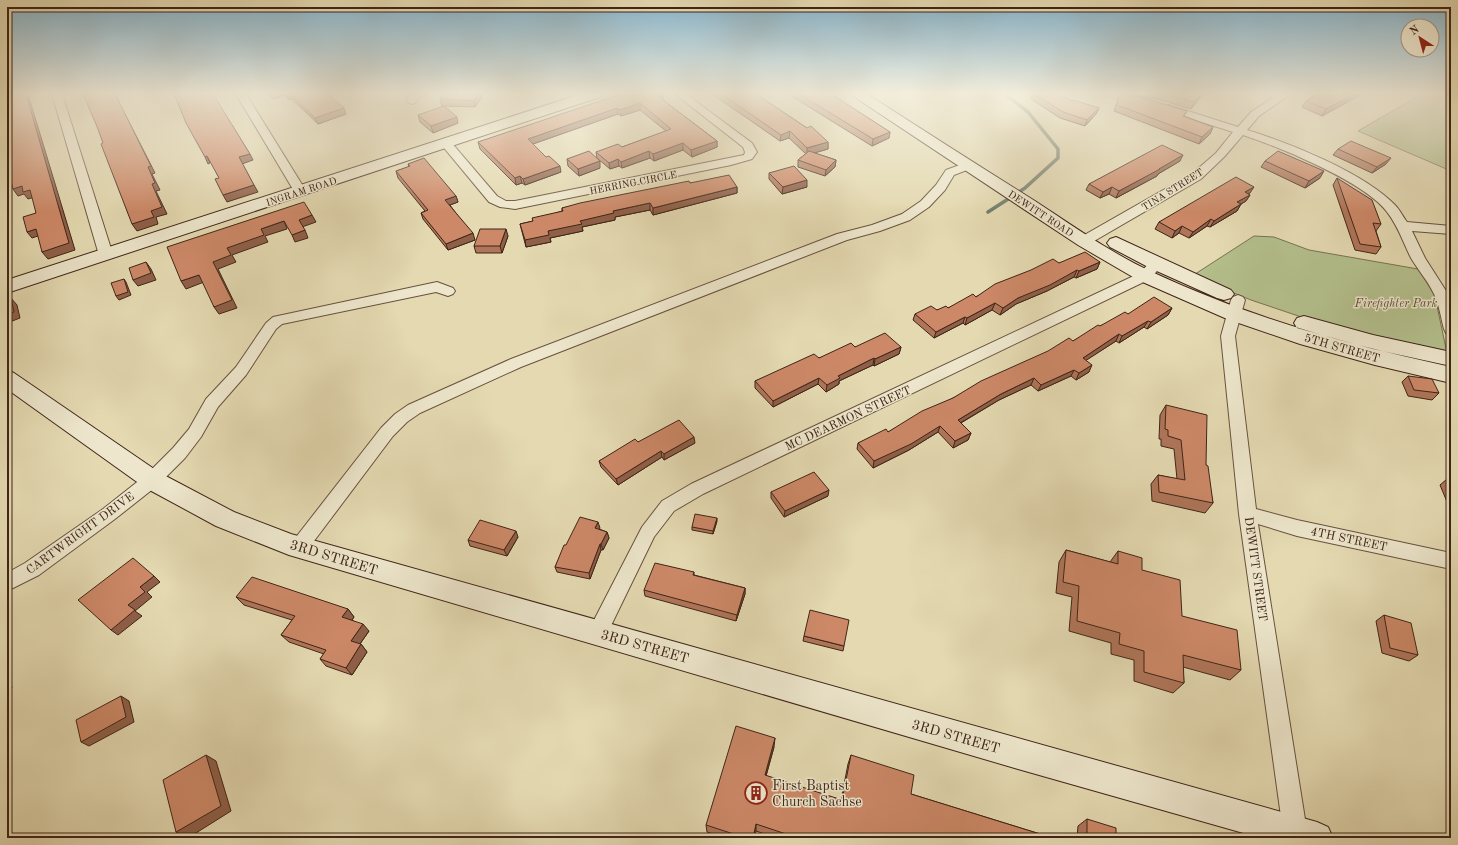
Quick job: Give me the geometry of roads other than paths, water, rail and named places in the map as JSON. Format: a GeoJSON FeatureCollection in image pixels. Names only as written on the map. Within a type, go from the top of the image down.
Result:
{"type":"FeatureCollection","features":[{"type":"Feature","properties":{"kind":"main road","name":"INGRAM ROAD"},"geometry":{"type":"LineString","coordinates":[[7,287],[475,133]]}},
{"type":"Feature","properties":{"kind":"main road","name":"DEWITT ROAD"},"geometry":{"type":"LineString","coordinates":[[917,133],[968,166],[997,176],[1091,237],[1151,270],[1236,307]]}},
{"type":"Feature","properties":{"kind":"main road","name":"DEWITT ROAD"},"geometry":{"type":"LineString","coordinates":[[946,134],[984,159],[997,176]]}},
{"type":"Feature","properties":{"kind":"main road"},"geometry":{"type":"LineString","coordinates":[[929,141],[946,134]]}},
{"type":"Feature","properties":{"kind":"main road"},"geometry":{"type":"LineString","coordinates":[[968,166],[984,159]]}},
{"type":"Feature","properties":{"kind":"main road","name":"5TH STREET"},"geometry":{"type":"LineString","coordinates":[[1236,307],[1302,322],[1373,342],[1451,360]]}},
{"type":"Feature","properties":{"kind":"main road","name":"5TH STREET"},"geometry":{"type":"LineString","coordinates":[[1236,307],[1339,349],[1451,375]]}},
{"type":"Feature","properties":{"kind":"main road","name":"3RD STREET"},"geometry":{"type":"LineString","coordinates":[[7,378],[152,480],[225,519],[299,547],[1303,836]]}},
{"type":"Feature","properties":{"kind":"street"},"geometry":{"type":"LineString","coordinates":[[69,133],[106,255]]}},
{"type":"Feature","properties":{"kind":"street"},"geometry":{"type":"LineString","coordinates":[[265,133],[300,191]]}},
{"type":"Feature","properties":{"kind":"street","name":"HERRING CIRCLE"},"geometry":{"type":"LineString","coordinates":[[446,143],[493,199],[507,205],[515,205],[708,167],[748,157],[751,152],[748,145],[733,133]]}},
{"type":"Feature","properties":{"kind":"street","name":"TINA STREET"},"geometry":{"type":"LineString","coordinates":[[1091,237],[1197,176],[1220,156],[1237,133]]}},
{"type":"Feature","properties":{"kind":"street"},"geometry":{"type":"LineString","coordinates":[[1249,133],[1344,174],[1375,194],[1391,208],[1418,258],[1441,294],[1451,329]]}},
{"type":"Feature","properties":{"kind":"street"},"geometry":{"type":"LineString","coordinates":[[299,547],[387,432],[401,418],[414,409],[516,363],[842,237],[876,228],[906,217],[925,204],[941,187],[950,173],[968,166]]}},
{"type":"Feature","properties":{"kind":"street"},"geometry":{"type":"LineString","coordinates":[[1402,226],[1451,230]]}},
{"type":"Feature","properties":{"kind":"street","name":"MC DEARMON STREET"},"geometry":{"type":"LineString","coordinates":[[598,632],[648,532],[668,506],[697,489],[1151,270]]}},
{"type":"Feature","properties":{"kind":"street","name":"CARTWRIGHT DRIVE"},"geometry":{"type":"LineString","coordinates":[[7,583],[32,569],[103,518],[152,480],[179,453],[195,433],[212,403],[242,371],[272,326],[278,320],[437,287],[448,291]]}},
{"type":"Feature","properties":{"kind":"street","name":"DEWITT STREET"},"geometry":{"type":"LineString","coordinates":[[1236,307],[1228,336],[1248,514],[1303,836]]}},
{"type":"Feature","properties":{"kind":"street","name":"4TH STREET"},"geometry":{"type":"LineString","coordinates":[[1248,514],[1296,528],[1451,561]]}},
{"type":"Feature","properties":{"kind":"waterway"},"geometry":{"type":"LineString","coordinates":[[988,212],[1025,188],[1058,158],[1058,149],[1045,133]]}},
{"type":"Feature","properties":{"kind":"place","name":"First Baptist Church Sachse"},"geometry":{"type":"Point","coordinates":[756,793]}},
{"type":"Feature","properties":{"kind":"park label","name":"Firefighter Park"},"geometry":{"type":"Point","coordinates":[1396,303]}}]}
